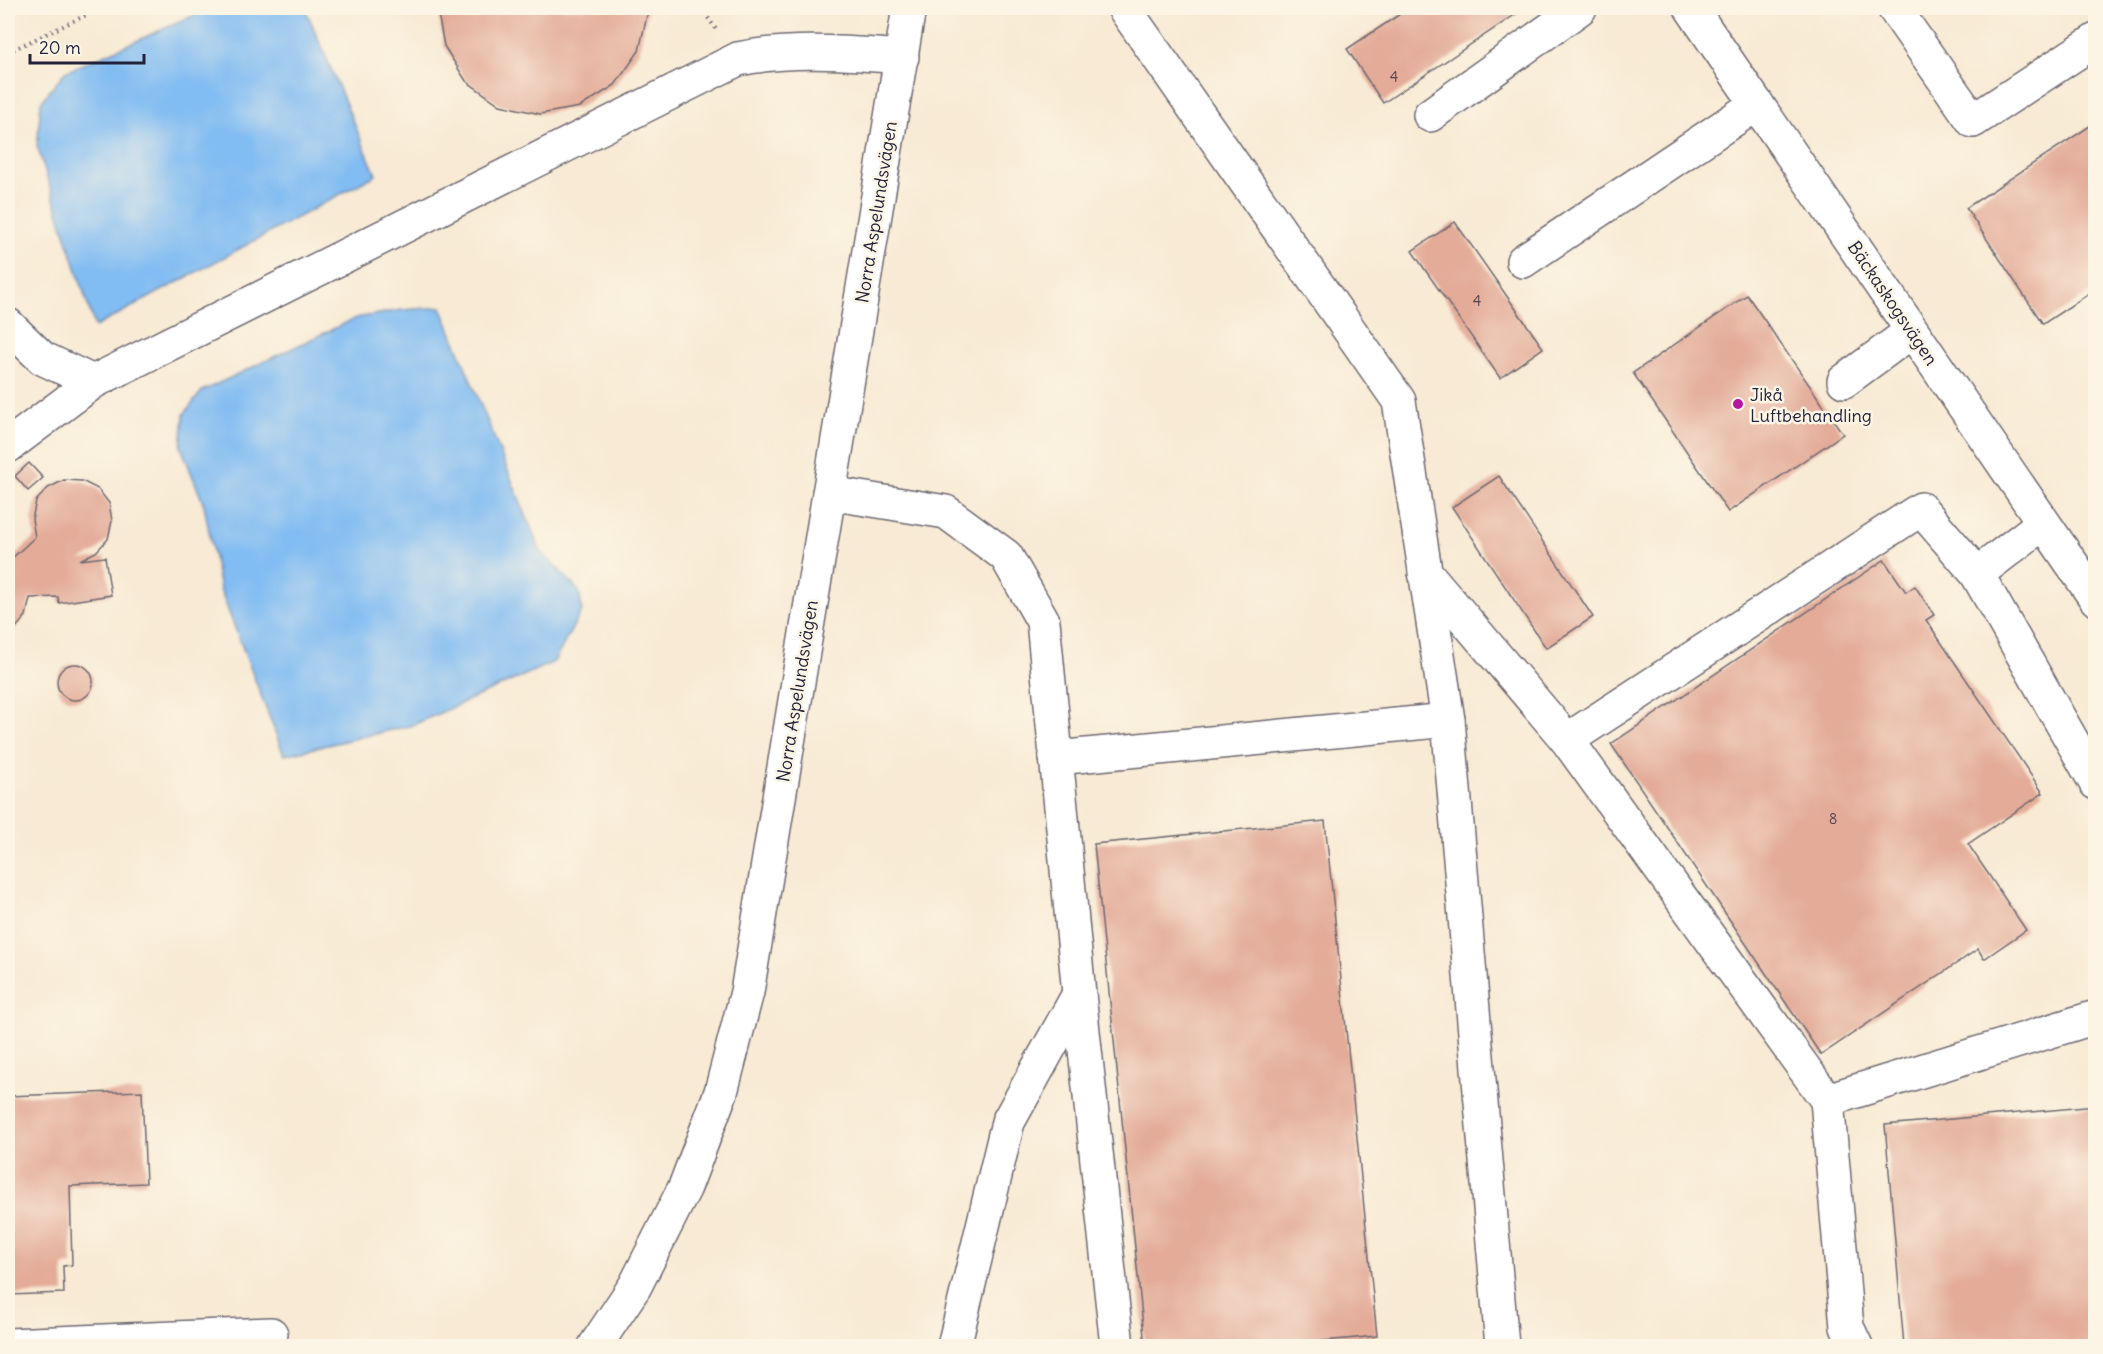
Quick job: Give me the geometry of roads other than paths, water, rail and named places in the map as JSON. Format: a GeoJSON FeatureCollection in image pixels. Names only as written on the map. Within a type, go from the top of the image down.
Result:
{"type":"FeatureCollection","features":[{"type":"Feature","properties":{"kind":"street","name":"Norra Aspelundsvägen"},"geometry":{"type":"LineString","coordinates":[[595,1347],[635,1286],[685,1187],[721,1092],[747,992],[909,8]]}},
{"type":"Feature","properties":{"kind":"street"},"geometry":{"type":"LineString","coordinates":[[1124,8],[1399,401],[1448,720],[1502,1347]]}},
{"type":"Feature","properties":{"kind":"street"},"geometry":{"type":"LineString","coordinates":[[1430,115],[1580,8]]}},
{"type":"Feature","properties":{"kind":"street","name":"Bäckaskogsvägen"},"geometry":{"type":"LineString","coordinates":[[1691,8],[2096,599]]}},
{"type":"Feature","properties":{"kind":"street"},"geometry":{"type":"LineString","coordinates":[[1894,8],[1973,121],[2096,40]]}},
{"type":"Feature","properties":{"kind":"street"},"geometry":{"type":"LineString","coordinates":[[8,446],[93,382],[738,59],[767,53],[814,52],[902,57]]}},
{"type":"Feature","properties":{"kind":"street"},"geometry":{"type":"LineString","coordinates":[[1523,261],[1757,104]]}},
{"type":"Feature","properties":{"kind":"street"},"geometry":{"type":"LineString","coordinates":[[8,325],[42,358],[93,382]]}},
{"type":"Feature","properties":{"kind":"street"},"geometry":{"type":"LineString","coordinates":[[1844,381],[1912,331]]}},
{"type":"Feature","properties":{"kind":"street"},"geometry":{"type":"LineString","coordinates":[[829,494],[946,512],[1006,556],[1043,621],[1078,994],[1117,1347]]}},
{"type":"Feature","properties":{"kind":"street"},"geometry":{"type":"LineString","coordinates":[[1567,740],[1921,510],[1977,574],[2096,783]]}},
{"type":"Feature","properties":{"kind":"street"},"geometry":{"type":"LineString","coordinates":[[1977,574],[2043,523]]}},
{"type":"Feature","properties":{"kind":"street"},"geometry":{"type":"LineString","coordinates":[[1425,572],[1567,740],[1827,1100],[1847,1327],[1856,1347]]}},
{"type":"Feature","properties":{"kind":"street"},"geometry":{"type":"LineString","coordinates":[[1056,758],[1448,720]]}},
{"type":"Feature","properties":{"kind":"street"},"geometry":{"type":"LineString","coordinates":[[954,1347],[1008,1122],[1078,994]]}},
{"type":"Feature","properties":{"kind":"street"},"geometry":{"type":"LineString","coordinates":[[1827,1100],[2096,1017]]}},
{"type":"Feature","properties":{"kind":"street"},"geometry":{"type":"LineString","coordinates":[[8,1345],[271,1335]]}},
{"type":"Feature","properties":{"kind":"water"},"geometry":{"type":"Polygon","coordinates":[[[211,8],[305,8],[376,175],[95,327],[37,146],[41,102],[65,72],[211,8]]]}},
{"type":"Feature","properties":{"kind":"water"},"geometry":{"type":"Polygon","coordinates":[[[441,307],[540,550],[579,591],[582,610],[554,662],[413,725],[284,755],[220,589],[204,505],[181,447],[184,414],[202,391],[356,318],[402,310],[441,307]]]}},
{"type":"Feature","properties":{"kind":"place","name":"Jikå Luftbehandling"},"geometry":{"type":"Point","coordinates":[1738,404]}}]}
